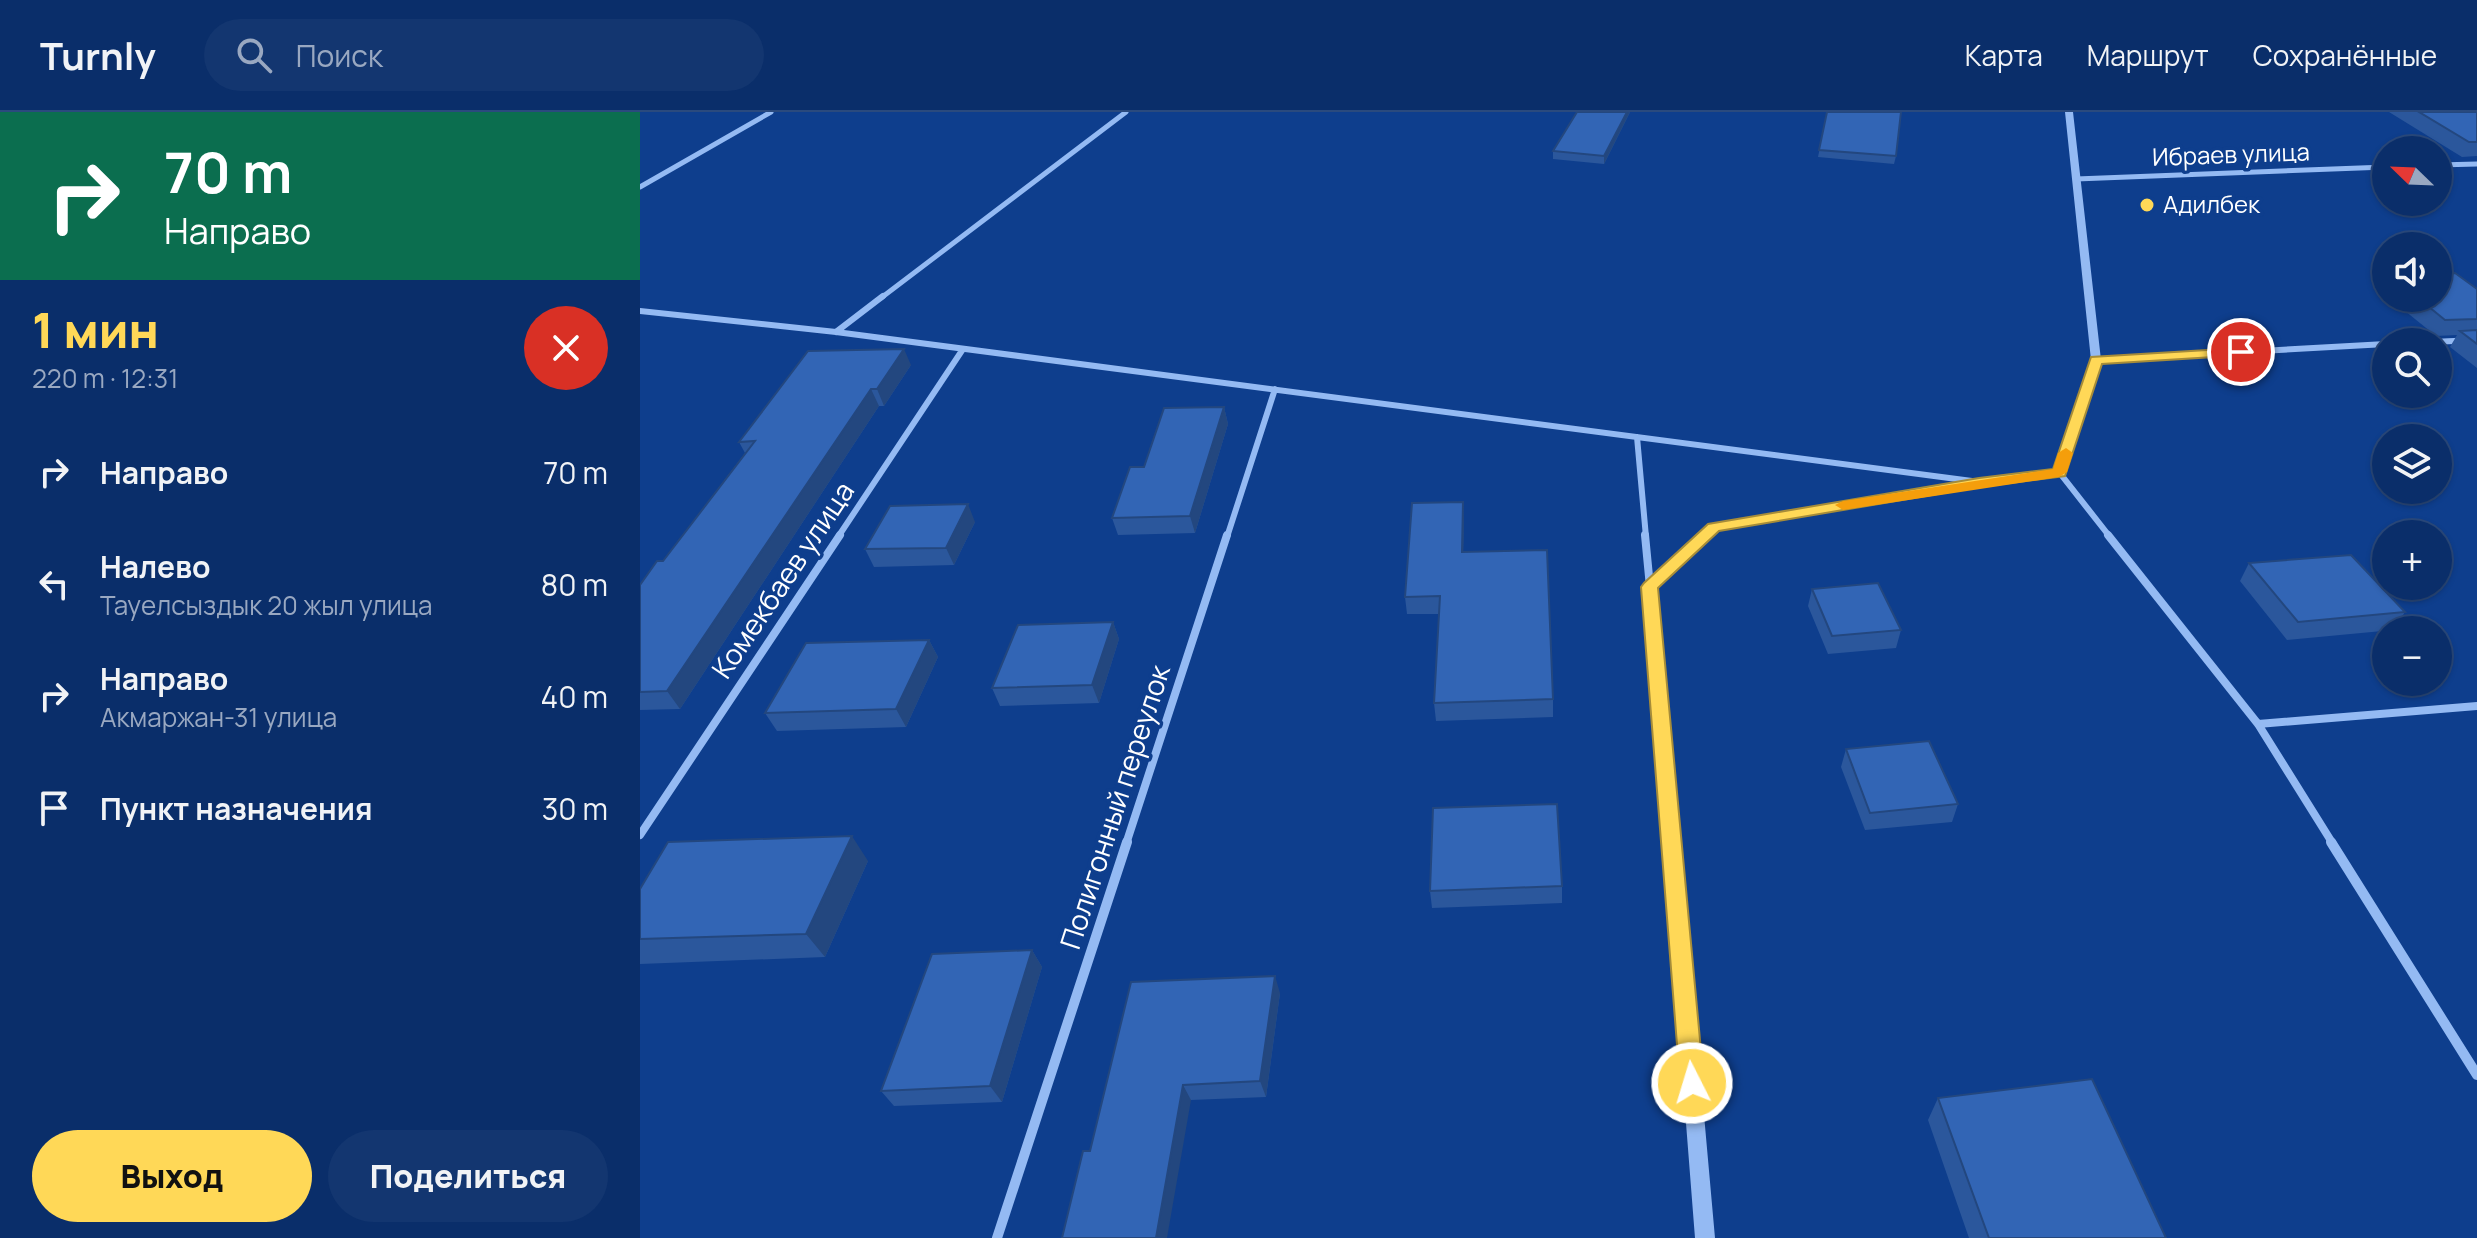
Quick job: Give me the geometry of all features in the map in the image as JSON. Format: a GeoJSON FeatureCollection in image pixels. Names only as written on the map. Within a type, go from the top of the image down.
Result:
{"type":"FeatureCollection","features":[{"type":"Feature","properties":{"kind":"street"},"geometry":{"type":"LineString","coordinates":[[640,187],[771,112]]}},
{"type":"Feature","properties":{"kind":"street"},"geometry":{"type":"LineString","coordinates":[[836,332],[1126,112]]}},
{"type":"Feature","properties":{"kind":"street"},"geometry":{"type":"LineString","coordinates":[[2059,472],[2096,360],[2069,112]]}},
{"type":"Feature","properties":{"kind":"street"},"geometry":{"type":"LineString","coordinates":[[2452,165],[2477,164]]}},
{"type":"Feature","properties":{"kind":"street","name":"Ибраев улица"},"geometry":{"type":"LineString","coordinates":[[2076,179],[2372,168]]}},
{"type":"Feature","properties":{"kind":"street"},"geometry":{"type":"LineString","coordinates":[[640,311],[836,332],[1979,482]]}},
{"type":"Feature","properties":{"kind":"street"},"geometry":{"type":"LineString","coordinates":[[2452,341],[2477,340]]}},
{"type":"Feature","properties":{"kind":"street"},"geometry":{"type":"LineString","coordinates":[[2096,360],[2372,345]]}},
{"type":"Feature","properties":{"kind":"street","name":"Комекбаев улица"},"geometry":{"type":"LineString","coordinates":[[640,835],[963,349]]}},
{"type":"Feature","properties":{"kind":"street","name":"Полигонный переулок"},"geometry":{"type":"LineString","coordinates":[[997,1238],[1275,389]]}},
{"type":"Feature","properties":{"kind":"street"},"geometry":{"type":"LineString","coordinates":[[1637,437],[1705,1238]]}},
{"type":"Feature","properties":{"kind":"street"},"geometry":{"type":"LineString","coordinates":[[1650,587],[1714,527],[1979,482],[2059,472]]}},
{"type":"Feature","properties":{"kind":"street"},"geometry":{"type":"LineString","coordinates":[[2059,472],[2258,724],[2477,1075]]}},
{"type":"Feature","properties":{"kind":"street"},"geometry":{"type":"LineString","coordinates":[[2258,724],[2477,706]]}},
{"type":"Feature","properties":{"kind":"building"},"geometry":{"type":"Polygon","coordinates":[[[1577,112],[1627,112],[1604,156],[1553,151],[1577,112]]]}},
{"type":"Feature","properties":{"kind":"building"},"geometry":{"type":"Polygon","coordinates":[[[1827,112],[1901,112],[1896,156],[1819,150],[1827,112]]]}},
{"type":"Feature","properties":{"kind":"building"},"geometry":{"type":"Polygon","coordinates":[[[2419,112],[2477,112],[2477,142],[2469,142],[2419,112]]]}},
{"type":"Feature","properties":{"kind":"building"},"geometry":{"type":"Polygon","coordinates":[[[2452,273],[2477,289],[2477,319],[2445,320],[2435,312],[2452,312],[2452,273]]]}},
{"type":"Feature","properties":{"kind":"building"},"geometry":{"type":"Polygon","coordinates":[[[2477,330],[2477,344],[2460,331],[2477,330]]]}},
{"type":"Feature","properties":{"kind":"building"},"geometry":{"type":"Polygon","coordinates":[[[904,349],[877,389],[871,389],[667,691],[640,692],[640,585],[657,561],[663,561],[755,441],[739,442],[808,351],[904,349]]]}},
{"type":"Feature","properties":{"kind":"building"},"geometry":{"type":"Polygon","coordinates":[[[1224,407],[1190,516],[1112,518],[1130,467],[1144,467],[1164,408],[1224,407]]]}},
{"type":"Feature","properties":{"kind":"building"},"geometry":{"type":"Polygon","coordinates":[[[1463,502],[1462,552],[1547,550],[1553,699],[1434,703],[1440,596],[1405,597],[1412,503],[1463,502]]]}},
{"type":"Feature","properties":{"kind":"building"},"geometry":{"type":"Polygon","coordinates":[[[968,504],[946,548],[865,549],[890,506],[968,504]]]}},
{"type":"Feature","properties":{"kind":"building"},"geometry":{"type":"Polygon","coordinates":[[[2351,555],[2372,577],[2372,600],[2394,600],[2405,612],[2298,622],[2249,563],[2351,555]]]}},
{"type":"Feature","properties":{"kind":"building"},"geometry":{"type":"Polygon","coordinates":[[[1878,583],[1901,630],[1832,636],[1812,589],[1878,583]]]}},
{"type":"Feature","properties":{"kind":"building"},"geometry":{"type":"Polygon","coordinates":[[[1113,622],[1092,685],[992,688],[1018,625],[1113,622]]]}},
{"type":"Feature","properties":{"kind":"building"},"geometry":{"type":"Polygon","coordinates":[[[929,640],[896,709],[765,713],[806,643],[929,640]]]}},
{"type":"Feature","properties":{"kind":"building"},"geometry":{"type":"Polygon","coordinates":[[[1929,741],[1958,804],[1870,813],[1846,749],[1929,741]]]}},
{"type":"Feature","properties":{"kind":"building"},"geometry":{"type":"Polygon","coordinates":[[[1557,804],[1562,886],[1430,891],[1433,808],[1557,804]]]}},
{"type":"Feature","properties":{"kind":"building"},"geometry":{"type":"Polygon","coordinates":[[[852,836],[806,934],[640,939],[640,889],[668,842],[852,836]]]}},
{"type":"Feature","properties":{"kind":"building"},"geometry":{"type":"Polygon","coordinates":[[[1032,950],[990,1086],[881,1091],[932,954],[1032,950]]]}},
{"type":"Feature","properties":{"kind":"building"},"geometry":{"type":"Polygon","coordinates":[[[1275,976],[1260,1081],[1183,1085],[1156,1238],[1062,1238],[1083,1151],[1090,1151],[1131,982],[1275,976]]]}},
{"type":"Feature","properties":{"kind":"building"},"geometry":{"type":"Polygon","coordinates":[[[2092,1079],[2166,1238],[1989,1238],[1938,1098],[2092,1079]]]}},
{"type":"Feature","properties":{"kind":"slow traffic"},"geometry":{"type":"LineString","coordinates":[[1843,505],[2059,472],[2066,453]]}},
{"type":"Feature","properties":{"kind":"place","name":"Адилбек"},"geometry":{"type":"Point","coordinates":[2147,205]}},
{"type":"Feature","properties":{"kind":"route"},"geometry":{"type":"LineString","coordinates":[[1692,1083],[1650,587],[1714,527],[1979,482],[2059,472],[2096,360],[2241,352]]}}]}
